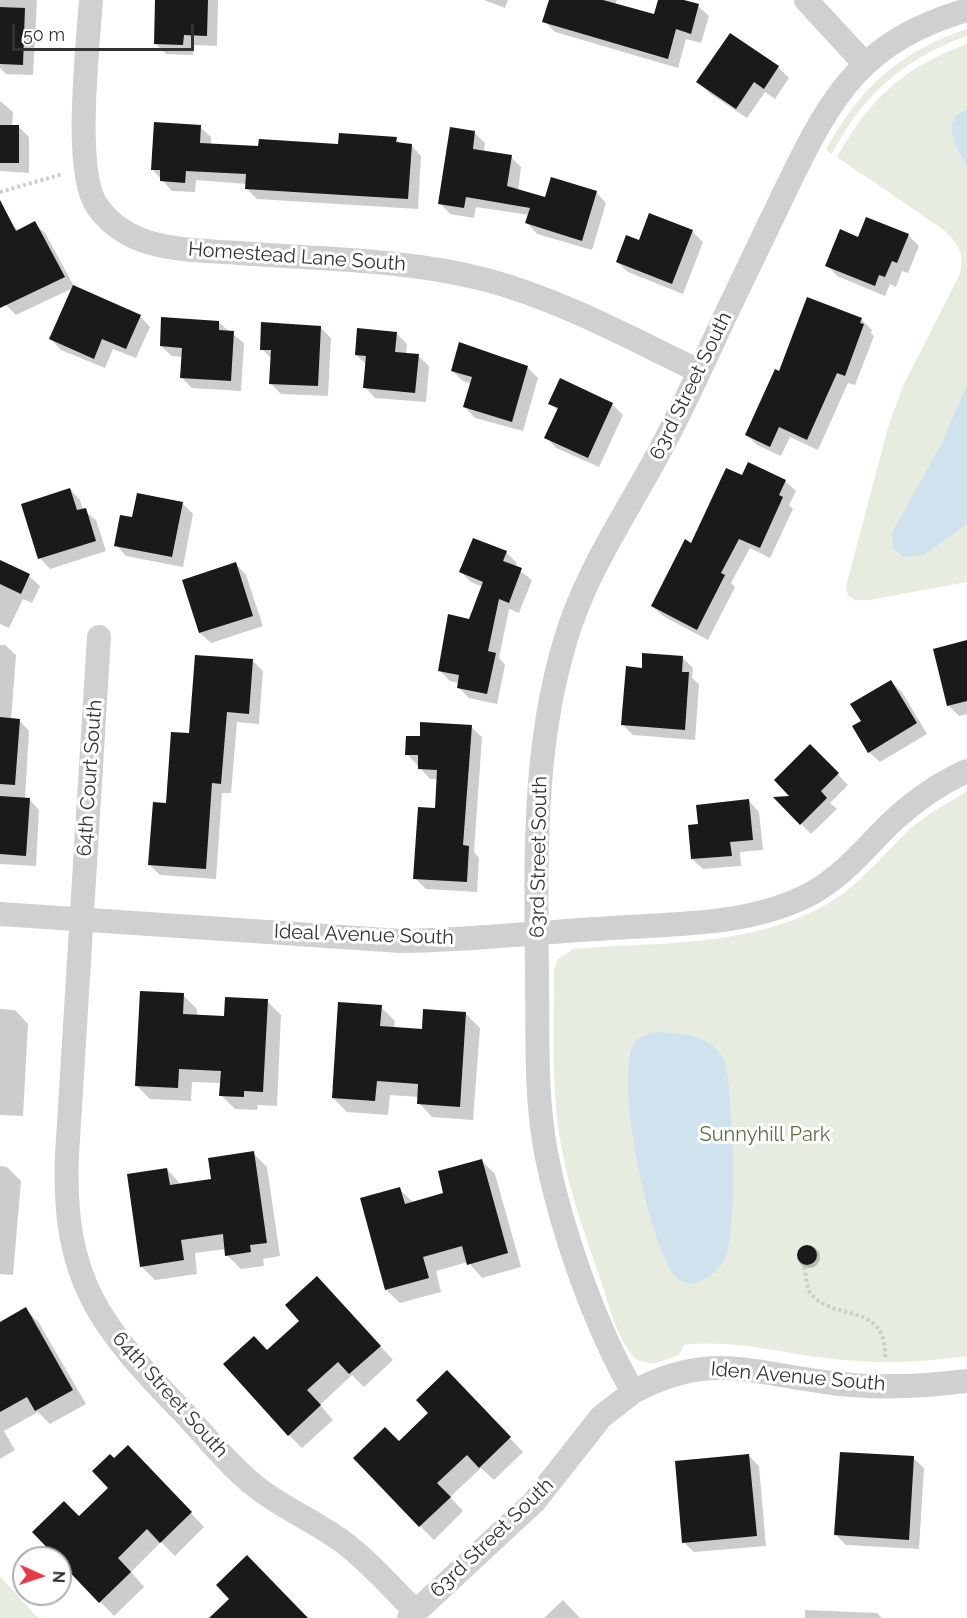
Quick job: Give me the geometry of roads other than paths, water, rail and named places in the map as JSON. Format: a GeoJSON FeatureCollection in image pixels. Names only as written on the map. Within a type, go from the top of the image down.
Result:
{"type":"FeatureCollection","features":[{"type":"Feature","properties":{"kind":"street","name":"Homestead Lane South"},"geometry":{"type":"LineString","coordinates":[[91,0],[84,168],[90,193],[100,210],[122,231],[148,243],[174,248],[398,264],[479,278],[564,307],[699,371]]}},
{"type":"Feature","properties":{"kind":"street"},"geometry":{"type":"LineString","coordinates":[[806,0],[865,64]]}},
{"type":"Feature","properties":{"kind":"street","name":"63rd Street South"},"geometry":{"type":"LineString","coordinates":[[412,1615],[534,1502],[601,1417],[633,1392],[614,1357],[590,1299],[565,1224],[547,1157],[540,1100],[535,862],[542,755],[560,659],[592,572],[662,447],[816,128],[837,93],[865,64],[921,27],[967,10]]}},
{"type":"Feature","properties":{"kind":"street","name":"64th Court South"},"geometry":{"type":"LineString","coordinates":[[81,920],[99,637]]}},
{"type":"Feature","properties":{"kind":"street","name":"Ideal Avenue South"},"geometry":{"type":"LineString","coordinates":[[0,914],[393,940],[445,940],[731,919],[786,905],[814,892],[839,875],[913,804],[936,787],[967,771]]}},
{"type":"Feature","properties":{"kind":"street","name":"64th Street South"},"geometry":{"type":"LineString","coordinates":[[81,920],[66,1199],[73,1250],[87,1291],[107,1324],[128,1352],[240,1472],[274,1499],[346,1544],[412,1615]]}},
{"type":"Feature","properties":{"kind":"street","name":"Iden Avenue South"},"geometry":{"type":"LineString","coordinates":[[633,1392],[682,1372],[711,1367],[867,1386],[919,1386],[967,1381]]}},
{"type":"Feature","properties":{"kind":"water"},"geometry":{"type":"Polygon","coordinates":[[[967,109],[967,167],[955,144],[951,126],[956,116],[967,109]]]}},
{"type":"Feature","properties":{"kind":"water"},"geometry":{"type":"Polygon","coordinates":[[[967,385],[967,524],[924,555],[904,557],[893,548],[892,533],[942,443],[967,385]]]}},
{"type":"Feature","properties":{"kind":"water"},"geometry":{"type":"Polygon","coordinates":[[[657,1032],[690,1036],[710,1044],[718,1051],[727,1071],[733,1163],[730,1235],[727,1252],[717,1270],[693,1283],[678,1279],[665,1259],[646,1199],[631,1125],[628,1090],[629,1062],[634,1044],[644,1035],[657,1032]]]}},
{"type":"Feature","properties":{"kind":"park label","name":"Sunnyhill Park"},"geometry":{"type":"Point","coordinates":[765,1135]}}]}
